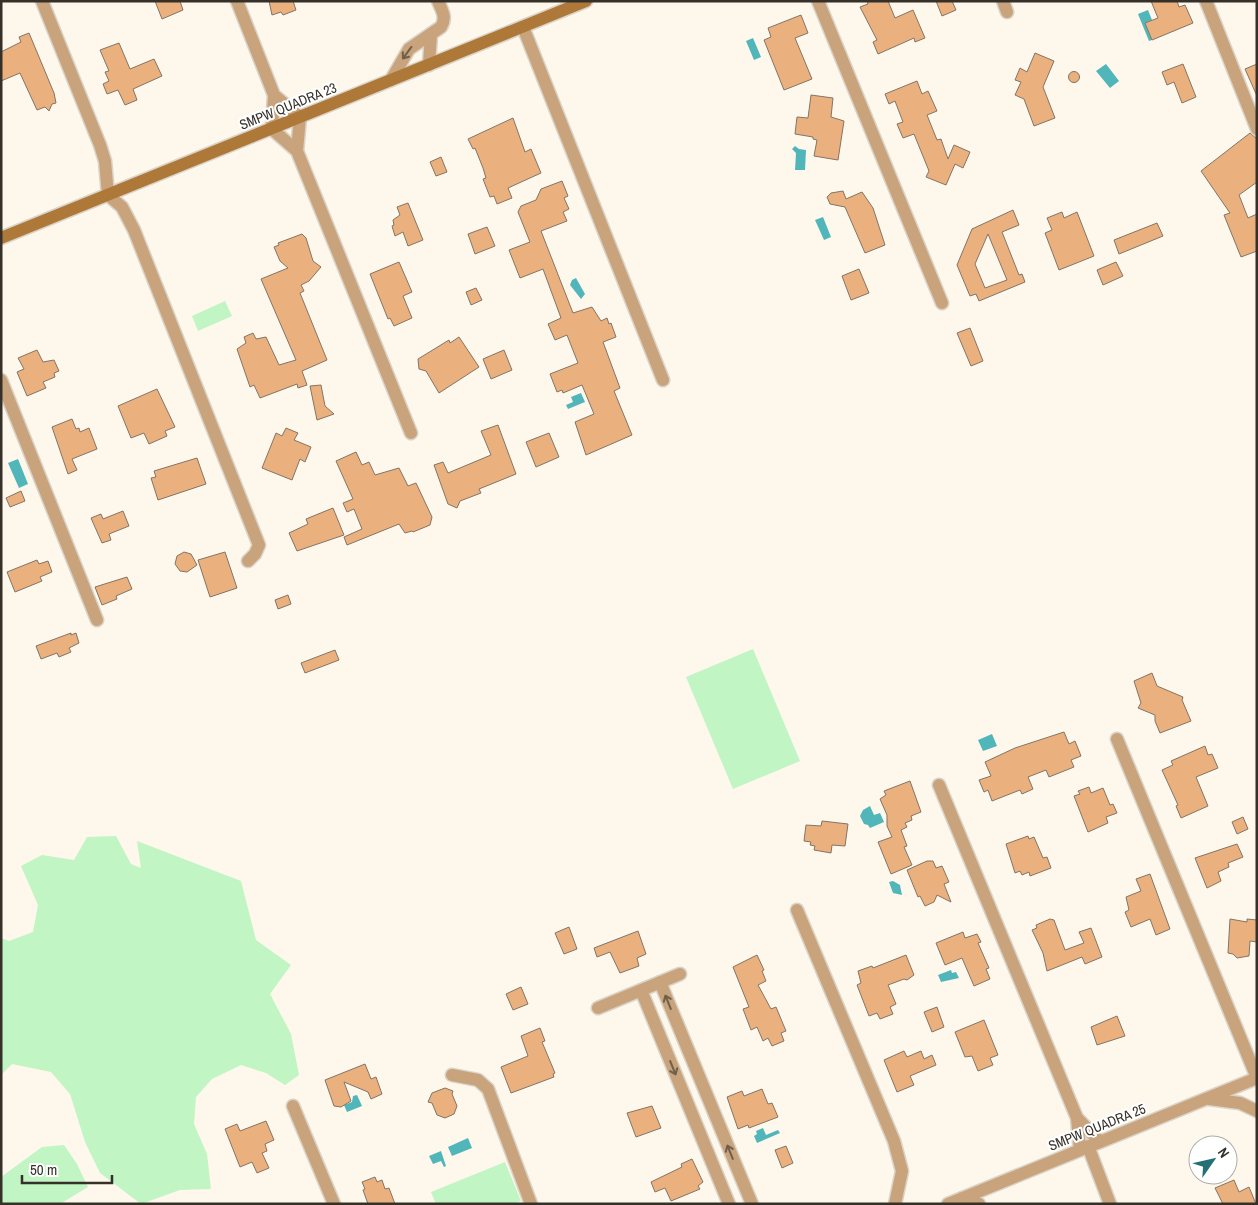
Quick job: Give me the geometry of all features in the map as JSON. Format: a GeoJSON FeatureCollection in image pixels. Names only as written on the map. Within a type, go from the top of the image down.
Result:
{"type":"FeatureCollection","features":[{"type":"Feature","properties":{"kind":"street"},"geometry":{"type":"LineString","coordinates":[[42,1],[100,145],[108,195],[122,207],[134,230],[258,545],[255,554],[248,561]]}},
{"type":"Feature","properties":{"kind":"street"},"geometry":{"type":"LineString","coordinates":[[237,1],[274,95],[272,129],[297,151],[411,433]]}},
{"type":"Feature","properties":{"kind":"street"},"geometry":{"type":"LineString","coordinates":[[391,80],[410,49],[441,26],[445,18],[438,1]]}},
{"type":"Feature","properties":{"kind":"street","name":"SMPW QUADRA 23"},"geometry":{"type":"LineString","coordinates":[[1,238],[586,1]]}},
{"type":"Feature","properties":{"kind":"street"},"geometry":{"type":"LineString","coordinates":[[818,1],[942,303]]}},
{"type":"Feature","properties":{"kind":"street"},"geometry":{"type":"LineString","coordinates":[[1206,1],[1257,129]]}},
{"type":"Feature","properties":{"kind":"street"},"geometry":{"type":"LineString","coordinates":[[523,27],[663,380]]}},
{"type":"Feature","properties":{"kind":"street"},"geometry":{"type":"LineString","coordinates":[[429,65],[431,34]]}},
{"type":"Feature","properties":{"kind":"street"},"geometry":{"type":"LineString","coordinates":[[274,95],[300,117],[297,151]]}},
{"type":"Feature","properties":{"kind":"street"},"geometry":{"type":"LineString","coordinates":[[1,380],[97,620]]}},
{"type":"Feature","properties":{"kind":"street"},"geometry":{"type":"LineString","coordinates":[[1117,739],[1257,1078]]}},
{"type":"Feature","properties":{"kind":"street"},"geometry":{"type":"LineString","coordinates":[[939,785],[1089,1146],[1110,1204]]}},
{"type":"Feature","properties":{"kind":"street"},"geometry":{"type":"LineString","coordinates":[[797,910],[894,1141],[902,1171],[895,1204]]}},
{"type":"Feature","properties":{"kind":"street"},"geometry":{"type":"LineString","coordinates":[[598,1008],[680,974]]}},
{"type":"Feature","properties":{"kind":"street"},"geometry":{"type":"LineString","coordinates":[[660,982],[752,1204]]}},
{"type":"Feature","properties":{"kind":"street"},"geometry":{"type":"LineString","coordinates":[[641,990],[729,1204]]}},
{"type":"Feature","properties":{"kind":"street"},"geometry":{"type":"LineString","coordinates":[[452,1075],[478,1080],[488,1089],[531,1204]]}},
{"type":"Feature","properties":{"kind":"street","name":"SMPW QUADRA 25"},"geometry":{"type":"LineString","coordinates":[[948,1204],[1257,1078]]}},
{"type":"Feature","properties":{"kind":"street"},"geometry":{"type":"LineString","coordinates":[[688,1105],[708,1097]]}},
{"type":"Feature","properties":{"kind":"street"},"geometry":{"type":"LineString","coordinates":[[1206,1098],[1240,1103],[1257,1111]]}},
{"type":"Feature","properties":{"kind":"street"},"geometry":{"type":"LineString","coordinates":[[293,1106],[334,1204]]}},
{"type":"Feature","properties":{"kind":"street"},"geometry":{"type":"LineString","coordinates":[[1077,1118],[1089,1146]]}},
{"type":"Feature","properties":{"kind":"street"},"geometry":{"type":"LineString","coordinates":[[962,1198],[979,1204]]}},
{"type":"Feature","properties":{"kind":"green space"},"geometry":{"type":"Polygon","coordinates":[[[225,301],[232,316],[198,331],[192,316],[225,301]]]}},
{"type":"Feature","properties":{"kind":"green space"},"geometry":{"type":"Polygon","coordinates":[[[753,649],[800,761],[733,789],[686,677],[753,649]]]}},
{"type":"Feature","properties":{"kind":"green space"},"geometry":{"type":"Polygon","coordinates":[[[116,836],[131,864],[141,868],[137,841],[241,881],[256,940],[291,965],[270,994],[291,1034],[299,1075],[285,1085],[266,1073],[241,1065],[212,1079],[196,1097],[194,1124],[207,1154],[211,1189],[180,1190],[141,1204],[100,1173],[85,1142],[70,1094],[51,1072],[12,1064],[1,1075],[1,938],[9,941],[33,932],[38,905],[21,866],[42,855],[74,860],[87,837],[116,836]]]}},
{"type":"Feature","properties":{"kind":"green space"},"geometry":{"type":"Polygon","coordinates":[[[64,1145],[77,1164],[88,1187],[60,1204],[1,1204],[1,1177],[42,1147],[64,1145]]]}},
{"type":"Feature","properties":{"kind":"green space"},"geometry":{"type":"Polygon","coordinates":[[[505,1162],[521,1201],[513,1204],[436,1204],[431,1192],[505,1162]]]}},
{"type":"Feature","properties":{"kind":"water"},"geometry":{"type":"Polygon","coordinates":[[[1148,10],[1152,20],[1145,23],[1152,40],[1149,41],[1138,14],[1148,10]]]}},
{"type":"Feature","properties":{"kind":"water"},"geometry":{"type":"Polygon","coordinates":[[[753,38],[761,57],[754,60],[746,41],[753,38]]]}},
{"type":"Feature","properties":{"kind":"water"},"geometry":{"type":"Polygon","coordinates":[[[1106,64],[1119,81],[1110,88],[1096,71],[1106,64]]]}},
{"type":"Feature","properties":{"kind":"water"},"geometry":{"type":"Polygon","coordinates":[[[795,146],[806,150],[805,170],[795,170],[796,153],[792,149],[795,146]]]}},
{"type":"Feature","properties":{"kind":"water"},"geometry":{"type":"Polygon","coordinates":[[[823,217],[831,237],[824,240],[815,220],[823,217]]]}},
{"type":"Feature","properties":{"kind":"water"},"geometry":{"type":"Polygon","coordinates":[[[576,278],[585,294],[581,299],[570,285],[572,280],[576,278]]]}},
{"type":"Feature","properties":{"kind":"water"},"geometry":{"type":"Polygon","coordinates":[[[581,393],[585,402],[568,409],[566,405],[573,402],[571,397],[581,393]]]}},
{"type":"Feature","properties":{"kind":"water"},"geometry":{"type":"Polygon","coordinates":[[[18,459],[28,484],[19,488],[8,463],[18,459]]]}},
{"type":"Feature","properties":{"kind":"water"},"geometry":{"type":"Polygon","coordinates":[[[992,734],[997,746],[983,751],[978,740],[992,734]]]}},
{"type":"Feature","properties":{"kind":"water"},"geometry":{"type":"Polygon","coordinates":[[[870,806],[874,815],[880,813],[884,822],[870,828],[864,824],[860,816],[863,810],[870,806]]]}},
{"type":"Feature","properties":{"kind":"water"},"geometry":{"type":"Polygon","coordinates":[[[893,881],[900,885],[902,895],[893,893],[889,882],[893,881]]]}},
{"type":"Feature","properties":{"kind":"water"},"geometry":{"type":"Polygon","coordinates":[[[951,970],[952,973],[956,972],[959,978],[941,982],[938,975],[951,970]]]}},
{"type":"Feature","properties":{"kind":"water"},"geometry":{"type":"Polygon","coordinates":[[[357,1095],[362,1106],[347,1112],[344,1105],[352,1102],[353,1096],[357,1095]]]}},
{"type":"Feature","properties":{"kind":"water"},"geometry":{"type":"Polygon","coordinates":[[[763,1128],[766,1135],[778,1130],[780,1133],[757,1143],[754,1136],[757,1134],[756,1131],[763,1128]]]}},
{"type":"Feature","properties":{"kind":"water"},"geometry":{"type":"Polygon","coordinates":[[[468,1138],[472,1148],[452,1156],[448,1147],[468,1138]]]}},
{"type":"Feature","properties":{"kind":"water"},"geometry":{"type":"Polygon","coordinates":[[[441,1151],[446,1166],[444,1167],[441,1161],[433,1164],[429,1156],[441,1151]]]}},
{"type":"Feature","properties":{"kind":"building"},"geometry":{"type":"Polygon","coordinates":[[[155,1],[180,1],[183,10],[162,19],[155,1]]]}},
{"type":"Feature","properties":{"kind":"building"},"geometry":{"type":"Polygon","coordinates":[[[269,1],[293,1],[296,10],[283,15],[281,12],[272,15],[269,1]]]}},
{"type":"Feature","properties":{"kind":"building"},"geometry":{"type":"Polygon","coordinates":[[[867,1],[888,1],[895,18],[913,10],[925,38],[915,42],[914,38],[878,54],[873,42],[877,40],[860,7],[868,4],[867,1]]]}},
{"type":"Feature","properties":{"kind":"building"},"geometry":{"type":"Polygon","coordinates":[[[936,1],[952,1],[956,10],[942,16],[936,1]]]}},
{"type":"Feature","properties":{"kind":"building"},"geometry":{"type":"Polygon","coordinates":[[[1151,1],[1177,1],[1179,7],[1185,5],[1193,23],[1152,40],[1145,23],[1158,18],[1151,1]]]}},
{"type":"Feature","properties":{"kind":"building"},"geometry":{"type":"Polygon","coordinates":[[[801,15],[808,33],[795,38],[812,79],[784,90],[764,40],[771,37],[768,28],[801,15]]]}},
{"type":"Feature","properties":{"kind":"building"},"geometry":{"type":"Polygon","coordinates":[[[29,33],[54,93],[56,103],[52,104],[49,111],[45,107],[37,110],[20,73],[1,81],[1,52],[21,42],[19,37],[29,33]]]}},
{"type":"Feature","properties":{"kind":"building"},"geometry":{"type":"Polygon","coordinates":[[[119,43],[130,69],[154,59],[162,76],[133,89],[137,100],[125,105],[118,90],[107,94],[103,84],[109,81],[105,72],[109,71],[100,50],[119,43]]]}},
{"type":"Feature","properties":{"kind":"building"},"geometry":{"type":"Polygon","coordinates":[[[1035,53],[1054,61],[1043,87],[1055,118],[1034,126],[1024,99],[1015,95],[1021,82],[1015,80],[1020,68],[1027,72],[1035,53]]]}},
{"type":"Feature","properties":{"kind":"building"},"geometry":{"type":"Polygon","coordinates":[[[1183,64],[1196,97],[1182,103],[1174,82],[1167,85],[1162,72],[1183,64]]]}},
{"type":"Feature","properties":{"kind":"building"},"geometry":{"type":"Polygon","coordinates":[[[1257,64],[1257,96],[1245,69],[1257,64]]]}},
{"type":"Feature","properties":{"kind":"building"},"geometry":{"type":"Polygon","coordinates":[[[1074,71],[1080,77],[1074,83],[1068,77],[1074,71]]]}},
{"type":"Feature","properties":{"kind":"building"},"geometry":{"type":"Polygon","coordinates":[[[917,81],[922,94],[928,91],[937,111],[927,115],[937,140],[941,139],[948,159],[954,145],[970,152],[963,168],[955,164],[946,185],[926,177],[929,171],[914,134],[903,138],[897,124],[903,122],[895,101],[889,104],[885,94],[917,81]]]}},
{"type":"Feature","properties":{"kind":"building"},"geometry":{"type":"Polygon","coordinates":[[[811,95],[833,98],[831,117],[844,121],[838,160],[814,156],[817,140],[813,139],[813,137],[795,134],[797,117],[808,118],[811,95]]]}},
{"type":"Feature","properties":{"kind":"building"},"geometry":{"type":"Polygon","coordinates":[[[513,118],[525,152],[531,149],[541,173],[508,188],[512,198],[497,204],[494,196],[490,197],[483,179],[486,178],[483,168],[475,148],[473,149],[468,139],[513,118]]]}},
{"type":"Feature","properties":{"kind":"building"},"geometry":{"type":"Polygon","coordinates":[[[1250,133],[1257,139],[1257,182],[1239,195],[1248,218],[1257,214],[1257,251],[1241,257],[1224,215],[1230,213],[1201,171],[1250,133]]]}},
{"type":"Feature","properties":{"kind":"building"},"geometry":{"type":"Polygon","coordinates":[[[441,157],[447,172],[436,176],[430,162],[441,157]]]}},
{"type":"Feature","properties":{"kind":"building"},"geometry":{"type":"Polygon","coordinates":[[[562,181],[568,196],[564,198],[569,209],[563,212],[567,221],[541,231],[573,313],[592,307],[601,321],[607,318],[609,324],[611,323],[616,337],[603,342],[620,388],[614,391],[632,435],[586,455],[575,422],[594,414],[582,385],[563,393],[562,390],[557,392],[550,374],[578,363],[567,335],[555,340],[548,324],[561,318],[543,269],[520,278],[509,250],[530,242],[518,212],[521,206],[536,200],[541,189],[562,181]]]}},
{"type":"Feature","properties":{"kind":"building"},"geometry":{"type":"Polygon","coordinates":[[[843,191],[846,199],[862,192],[873,208],[885,245],[865,253],[845,207],[830,204],[827,197],[831,193],[843,191]]]}},
{"type":"Feature","properties":{"kind":"building"},"geometry":{"type":"Polygon","coordinates":[[[408,203],[423,240],[408,246],[403,232],[395,236],[392,226],[394,225],[393,220],[400,215],[397,207],[408,203]]]}},
{"type":"Feature","properties":{"kind":"building"},"geometry":{"type":"Polygon","coordinates":[[[1013,210],[1019,225],[1002,232],[1019,275],[1022,274],[1025,282],[979,301],[976,294],[970,296],[957,265],[972,229],[1013,210]],[[988,234],[975,264],[985,288],[1007,280],[988,234]]]}},
{"type":"Feature","properties":{"kind":"building"},"geometry":{"type":"Polygon","coordinates":[[[1062,212],[1064,218],[1077,212],[1094,256],[1059,270],[1045,233],[1052,230],[1047,218],[1062,212]]]}},
{"type":"Feature","properties":{"kind":"building"},"geometry":{"type":"Polygon","coordinates":[[[1157,223],[1163,236],[1119,254],[1114,240],[1157,223]]]}},
{"type":"Feature","properties":{"kind":"building"},"geometry":{"type":"Polygon","coordinates":[[[487,227],[495,246],[475,254],[468,234],[487,227]]]}},
{"type":"Feature","properties":{"kind":"building"},"geometry":{"type":"Polygon","coordinates":[[[302,234],[306,238],[313,261],[321,267],[309,281],[301,285],[304,291],[300,293],[327,360],[302,371],[307,385],[298,388],[297,384],[260,398],[254,385],[250,387],[237,349],[246,343],[244,337],[253,333],[256,339],[266,337],[279,365],[296,360],[261,279],[288,268],[280,261],[274,247],[279,245],[278,243],[302,234]]]}},
{"type":"Feature","properties":{"kind":"building"},"geometry":{"type":"Polygon","coordinates":[[[399,262],[412,292],[403,296],[412,318],[394,326],[390,318],[388,319],[370,274],[399,262]]]}},
{"type":"Feature","properties":{"kind":"building"},"geometry":{"type":"Polygon","coordinates":[[[1116,262],[1123,276],[1103,285],[1097,270],[1116,262]]]}},
{"type":"Feature","properties":{"kind":"building"},"geometry":{"type":"Polygon","coordinates":[[[859,269],[869,293],[851,300],[842,276],[859,269]]]}},
{"type":"Feature","properties":{"kind":"building"},"geometry":{"type":"Polygon","coordinates":[[[476,288],[482,300],[471,305],[466,292],[476,288]]]}},
{"type":"Feature","properties":{"kind":"building"},"geometry":{"type":"Polygon","coordinates":[[[970,328],[983,361],[971,366],[957,333],[970,328]]]}},
{"type":"Feature","properties":{"kind":"building"},"geometry":{"type":"Polygon","coordinates":[[[459,337],[479,367],[439,393],[426,371],[419,369],[418,359],[449,340],[450,343],[459,337]]]}},
{"type":"Feature","properties":{"kind":"building"},"geometry":{"type":"Polygon","coordinates":[[[37,350],[43,362],[54,360],[59,371],[54,373],[55,377],[43,382],[46,388],[27,396],[17,372],[24,369],[18,358],[37,350]]]}},
{"type":"Feature","properties":{"kind":"building"},"geometry":{"type":"Polygon","coordinates":[[[504,350],[512,370],[491,379],[483,359],[504,350]]]}},
{"type":"Feature","properties":{"kind":"building"},"geometry":{"type":"Polygon","coordinates":[[[321,385],[325,406],[334,414],[317,420],[310,386],[321,385]]]}},
{"type":"Feature","properties":{"kind":"building"},"geometry":{"type":"Polygon","coordinates":[[[157,389],[175,427],[165,431],[167,436],[149,444],[144,433],[131,438],[118,406],[157,389]]]}},
{"type":"Feature","properties":{"kind":"building"},"geometry":{"type":"Polygon","coordinates":[[[72,419],[76,429],[79,428],[80,432],[89,428],[97,449],[72,459],[77,470],[68,474],[52,427],[72,419]]]}},
{"type":"Feature","properties":{"kind":"building"},"geometry":{"type":"Polygon","coordinates":[[[498,425],[516,474],[479,489],[481,493],[460,501],[457,508],[448,504],[434,465],[443,462],[448,473],[491,455],[481,431],[498,425]]]}},
{"type":"Feature","properties":{"kind":"building"},"geometry":{"type":"Polygon","coordinates":[[[286,428],[298,433],[294,440],[311,447],[305,462],[300,459],[292,480],[262,468],[276,433],[282,436],[286,428]]]}},
{"type":"Feature","properties":{"kind":"building"},"geometry":{"type":"Polygon","coordinates":[[[549,433],[559,457],[536,467],[526,442],[549,433]]]}},
{"type":"Feature","properties":{"kind":"building"},"geometry":{"type":"Polygon","coordinates":[[[356,452],[362,465],[369,462],[375,475],[399,468],[408,486],[416,483],[432,517],[430,525],[405,533],[399,524],[347,545],[344,537],[362,529],[354,509],[347,512],[343,503],[353,499],[336,461],[356,452]]]}},
{"type":"Feature","properties":{"kind":"building"},"geometry":{"type":"Polygon","coordinates":[[[197,458],[206,484],[158,500],[151,478],[156,477],[154,471],[197,458]]]}},
{"type":"Feature","properties":{"kind":"building"},"geometry":{"type":"Polygon","coordinates":[[[21,491],[25,501],[10,507],[6,498],[21,491]]]}},
{"type":"Feature","properties":{"kind":"building"},"geometry":{"type":"Polygon","coordinates":[[[333,508],[344,535],[297,551],[289,533],[308,524],[306,519],[333,508]]]}},
{"type":"Feature","properties":{"kind":"building"},"geometry":{"type":"Polygon","coordinates":[[[123,511],[129,526],[109,534],[111,540],[102,543],[91,518],[101,514],[103,519],[123,511]]]}},
{"type":"Feature","properties":{"kind":"building"},"geometry":{"type":"Polygon","coordinates":[[[184,552],[191,554],[197,565],[187,572],[180,571],[175,564],[177,556],[184,552]]]}},
{"type":"Feature","properties":{"kind":"building"},"geometry":{"type":"Polygon","coordinates":[[[225,552],[237,588],[210,597],[198,560],[225,552]]]}},
{"type":"Feature","properties":{"kind":"building"},"geometry":{"type":"Polygon","coordinates":[[[37,560],[39,564],[48,561],[52,572],[40,577],[42,581],[15,592],[7,572],[37,560]]]}},
{"type":"Feature","properties":{"kind":"building"},"geometry":{"type":"Polygon","coordinates":[[[127,577],[132,589],[116,596],[117,599],[102,605],[95,587],[127,577]]]}},
{"type":"Feature","properties":{"kind":"building"},"geometry":{"type":"Polygon","coordinates":[[[288,595],[291,604],[278,609],[275,600],[288,595]]]}},
{"type":"Feature","properties":{"kind":"building"},"geometry":{"type":"Polygon","coordinates":[[[71,633],[71,635],[76,633],[79,643],[69,648],[71,652],[59,657],[57,653],[41,659],[36,646],[71,633]]]}},
{"type":"Feature","properties":{"kind":"building"},"geometry":{"type":"Polygon","coordinates":[[[335,650],[339,660],[305,673],[301,663],[335,650]]]}},
{"type":"Feature","properties":{"kind":"building"},"geometry":{"type":"Polygon","coordinates":[[[1152,673],[1157,686],[1183,697],[1182,700],[1191,721],[1160,733],[1155,721],[1155,715],[1138,708],[1141,703],[1134,681],[1152,673]]]}},
{"type":"Feature","properties":{"kind":"building"},"geometry":{"type":"Polygon","coordinates":[[[1064,732],[1069,744],[1075,741],[1081,756],[1071,760],[1074,767],[1049,777],[1046,770],[1028,777],[1033,789],[1022,794],[1020,790],[992,801],[988,790],[984,792],[979,780],[991,776],[985,762],[1015,748],[1064,732]]]}},
{"type":"Feature","properties":{"kind":"building"},"geometry":{"type":"Polygon","coordinates":[[[1205,746],[1208,755],[1212,754],[1218,768],[1196,777],[1208,806],[1181,818],[1176,806],[1178,805],[1162,770],[1173,765],[1171,761],[1205,746]]]}},
{"type":"Feature","properties":{"kind":"building"},"geometry":{"type":"Polygon","coordinates":[[[910,781],[921,812],[911,816],[912,820],[905,823],[907,827],[901,830],[907,846],[904,847],[912,865],[891,874],[878,842],[892,837],[887,826],[887,815],[880,799],[886,795],[884,791],[910,781]]]}},
{"type":"Feature","properties":{"kind":"building"},"geometry":{"type":"Polygon","coordinates":[[[1089,787],[1091,793],[1103,788],[1110,805],[1113,804],[1117,813],[1106,817],[1108,823],[1088,832],[1074,796],[1080,794],[1078,791],[1089,787]]]}},
{"type":"Feature","properties":{"kind":"building"},"geometry":{"type":"Polygon","coordinates":[[[1243,817],[1248,829],[1237,834],[1232,822],[1243,817]]]}},
{"type":"Feature","properties":{"kind":"building"},"geometry":{"type":"Polygon","coordinates":[[[822,821],[848,824],[845,846],[832,845],[831,853],[814,850],[815,846],[810,845],[811,842],[804,841],[806,825],[821,826],[822,821]]]}},
{"type":"Feature","properties":{"kind":"building"},"geometry":{"type":"Polygon","coordinates":[[[1028,836],[1029,839],[1034,837],[1043,858],[1047,857],[1051,868],[1030,876],[1029,872],[1022,875],[1020,871],[1015,873],[1006,844],[1028,836]]]}},
{"type":"Feature","properties":{"kind":"building"},"geometry":{"type":"Polygon","coordinates":[[[1237,844],[1243,857],[1228,863],[1229,867],[1218,872],[1221,881],[1207,888],[1195,858],[1237,844]]]}},
{"type":"Feature","properties":{"kind":"building"},"geometry":{"type":"Polygon","coordinates":[[[927,861],[933,861],[936,868],[942,866],[949,882],[944,884],[951,902],[937,895],[934,902],[925,906],[920,896],[918,897],[907,870],[927,861]]]}},
{"type":"Feature","properties":{"kind":"building"},"geometry":{"type":"Polygon","coordinates":[[[1150,874],[1170,929],[1156,935],[1150,919],[1131,927],[1125,912],[1129,910],[1126,897],[1141,891],[1136,879],[1150,874]]]}},
{"type":"Feature","properties":{"kind":"building"},"geometry":{"type":"Polygon","coordinates":[[[1050,919],[1054,920],[1065,950],[1084,943],[1079,932],[1091,928],[1102,957],[1085,964],[1082,957],[1047,971],[1043,953],[1032,930],[1037,928],[1036,925],[1050,919]]]}},
{"type":"Feature","properties":{"kind":"building"},"geometry":{"type":"Polygon","coordinates":[[[1230,919],[1247,922],[1247,919],[1257,920],[1257,942],[1250,941],[1249,956],[1237,958],[1233,954],[1228,953],[1230,919]]]}},
{"type":"Feature","properties":{"kind":"building"},"geometry":{"type":"Polygon","coordinates":[[[569,927],[577,949],[564,954],[555,933],[569,927]]]}},
{"type":"Feature","properties":{"kind":"building"},"geometry":{"type":"Polygon","coordinates":[[[638,931],[646,954],[637,958],[639,966],[620,973],[610,952],[597,957],[594,948],[638,931]]]}},
{"type":"Feature","properties":{"kind":"building"},"geometry":{"type":"Polygon","coordinates":[[[963,932],[965,938],[977,934],[981,942],[978,943],[989,968],[986,969],[990,979],[974,986],[962,958],[945,965],[936,943],[963,932]]]}},
{"type":"Feature","properties":{"kind":"building"},"geometry":{"type":"Polygon","coordinates":[[[757,955],[764,970],[762,971],[766,981],[758,985],[771,1009],[776,1007],[786,1031],[781,1033],[784,1041],[772,1046],[768,1038],[763,1041],[757,1027],[751,1030],[743,1009],[749,1007],[733,967],[757,955]]]}},
{"type":"Feature","properties":{"kind":"building"},"geometry":{"type":"Polygon","coordinates":[[[906,955],[914,975],[907,980],[904,979],[888,985],[896,1004],[890,1007],[893,1014],[880,1019],[877,1013],[869,1016],[857,985],[861,983],[858,971],[872,966],[873,968],[906,955]]]}},
{"type":"Feature","properties":{"kind":"building"},"geometry":{"type":"Polygon","coordinates":[[[521,987],[528,1004],[513,1010],[506,994],[521,987]]]}},
{"type":"Feature","properties":{"kind":"building"},"geometry":{"type":"Polygon","coordinates":[[[937,1007],[944,1027],[932,1032],[924,1012],[937,1007]]]}},
{"type":"Feature","properties":{"kind":"building"},"geometry":{"type":"Polygon","coordinates":[[[1117,1016],[1125,1036],[1097,1045],[1091,1027],[1117,1016]]]}},
{"type":"Feature","properties":{"kind":"building"},"geometry":{"type":"Polygon","coordinates":[[[984,1020],[998,1055],[990,1058],[993,1065],[978,1071],[972,1056],[965,1057],[955,1032],[984,1020]]]}},
{"type":"Feature","properties":{"kind":"building"},"geometry":{"type":"Polygon","coordinates":[[[540,1028],[545,1041],[542,1042],[555,1073],[553,1074],[554,1077],[511,1093],[501,1067],[528,1056],[521,1036],[540,1028]]]}},
{"type":"Feature","properties":{"kind":"building"},"geometry":{"type":"Polygon","coordinates":[[[904,1051],[907,1057],[921,1051],[924,1059],[932,1055],[936,1065],[910,1076],[914,1085],[897,1092],[884,1060],[904,1051]]]}},
{"type":"Feature","properties":{"kind":"building"},"geometry":{"type":"Polygon","coordinates":[[[365,1064],[371,1079],[376,1077],[382,1094],[371,1099],[368,1092],[344,1082],[351,1101],[341,1107],[334,1106],[325,1080],[365,1064]]]}},
{"type":"Feature","properties":{"kind":"building"},"geometry":{"type":"Polygon","coordinates":[[[445,1088],[453,1091],[452,1094],[457,1106],[454,1114],[445,1118],[437,1115],[432,1103],[428,1102],[432,1093],[445,1088]]]}},
{"type":"Feature","properties":{"kind":"building"},"geometry":{"type":"Polygon","coordinates":[[[762,1089],[768,1104],[772,1103],[778,1117],[749,1128],[748,1125],[738,1129],[727,1097],[742,1091],[744,1096],[762,1089]]]}},
{"type":"Feature","properties":{"kind":"building"},"geometry":{"type":"Polygon","coordinates":[[[652,1106],[661,1128],[636,1137],[627,1113],[652,1106]]]}},
{"type":"Feature","properties":{"kind":"building"},"geometry":{"type":"Polygon","coordinates":[[[266,1121],[274,1140],[265,1144],[267,1151],[262,1153],[269,1168],[257,1173],[252,1162],[240,1167],[225,1129],[237,1124],[240,1131],[266,1121]]]}},
{"type":"Feature","properties":{"kind":"building"},"geometry":{"type":"Polygon","coordinates":[[[786,1146],[793,1163],[782,1168],[775,1150],[786,1146]]]}},
{"type":"Feature","properties":{"kind":"building"},"geometry":{"type":"Polygon","coordinates":[[[692,1159],[703,1182],[698,1186],[700,1189],[671,1201],[665,1188],[655,1192],[651,1182],[682,1167],[681,1164],[692,1159]]]}},
{"type":"Feature","properties":{"kind":"building"},"geometry":{"type":"Polygon","coordinates":[[[375,1177],[377,1182],[382,1180],[385,1189],[389,1188],[395,1204],[368,1204],[362,1182],[375,1177]]]}},
{"type":"Feature","properties":{"kind":"building"},"geometry":{"type":"Polygon","coordinates":[[[1222,1185],[1236,1185],[1239,1192],[1249,1187],[1256,1204],[1223,1204],[1215,1188],[1222,1185]]]}}]}
